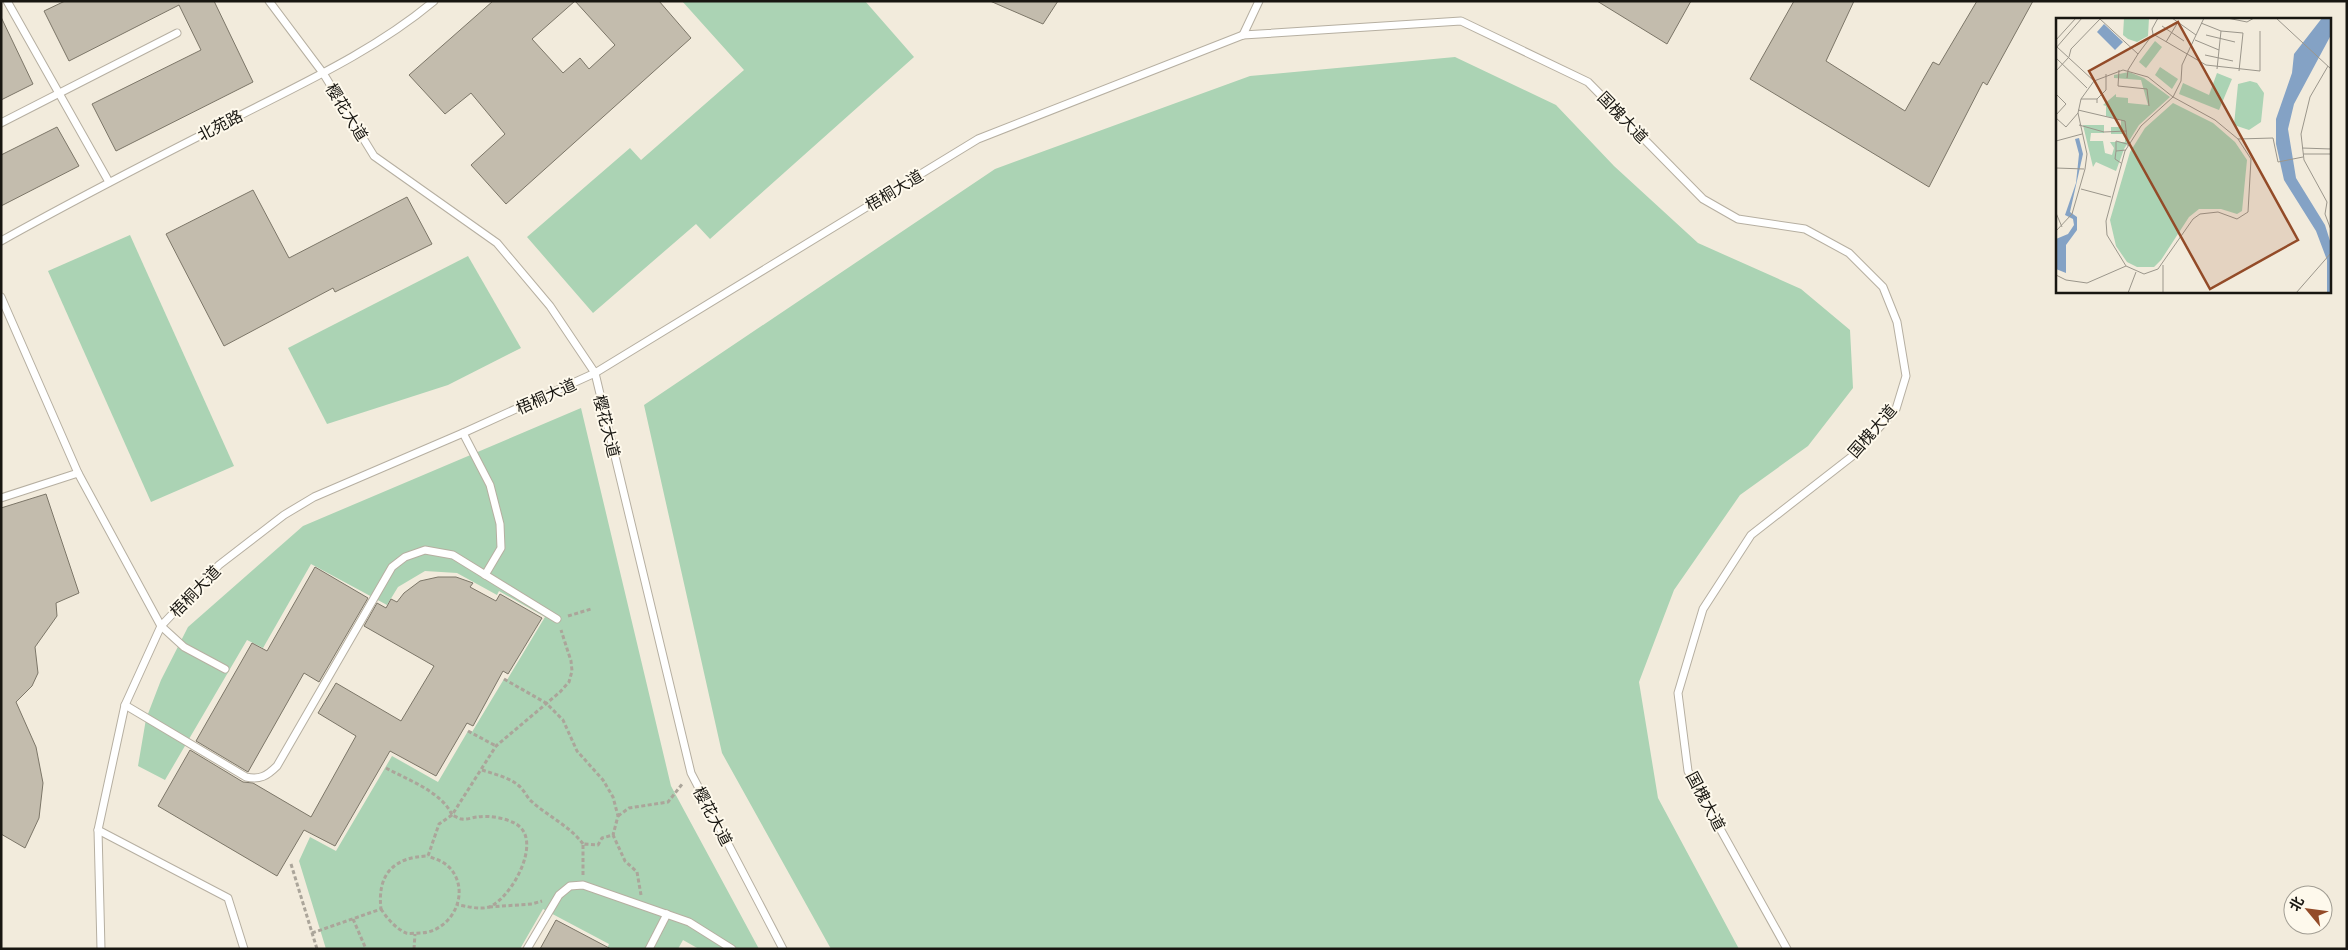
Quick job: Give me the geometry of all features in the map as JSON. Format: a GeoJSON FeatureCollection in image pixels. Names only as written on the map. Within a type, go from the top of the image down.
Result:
{"type":"FeatureCollection","features":[{"type":"Feature","properties":{"kind":"lane"},"geometry":{"type":"LineString","coordinates":[[7,1],[109,182]]}},
{"type":"Feature","properties":{"kind":"lane","name":"樱花大道"},"geometry":{"type":"LineString","coordinates":[[269,1],[323,73],[374,156],[497,242],[550,306],[595,373],[691,773],[783,949]]}},
{"type":"Feature","properties":{"kind":"lane","name":"北苑路"},"geometry":{"type":"LineString","coordinates":[[1,241],[109,182],[323,73],[408,23],[434,1]]}},
{"type":"Feature","properties":{"kind":"lane"},"geometry":{"type":"LineString","coordinates":[[1243,34],[1259,1]]}},
{"type":"Feature","properties":{"kind":"lane","name":"国槐大道"},"geometry":{"type":"LineString","coordinates":[[1243,34],[1461,22],[1588,82],[1703,199],[1738,219],[1805,228],[1849,253],[1883,287],[1897,322],[1906,376],[1896,409],[1855,454],[1751,535],[1703,609],[1678,693],[1688,771],[1787,949]]}},
{"type":"Feature","properties":{"kind":"lane"},"geometry":{"type":"LineString","coordinates":[[1,123],[177,33]]}},
{"type":"Feature","properties":{"kind":"lane","name":"梧桐大道"},"geometry":{"type":"LineString","coordinates":[[100,949],[98,830],[125,705],[161,626],[219,565],[284,515],[314,497],[463,433],[595,373],[978,139],[1243,34]]}},
{"type":"Feature","properties":{"kind":"lane"},"geometry":{"type":"LineString","coordinates":[[1,297],[78,473],[161,626],[184,647],[226,669]]}},
{"type":"Feature","properties":{"kind":"lane"},"geometry":{"type":"LineString","coordinates":[[463,433],[490,485],[500,524],[501,548],[485,575]]}},
{"type":"Feature","properties":{"kind":"lane"},"geometry":{"type":"LineString","coordinates":[[1,498],[78,473]]}},
{"type":"Feature","properties":{"kind":"lane"},"geometry":{"type":"LineString","coordinates":[[125,705],[246,777],[257,780],[269,774],[277,766],[392,567],[405,557],[425,550],[453,555],[557,619]]}},
{"type":"Feature","properties":{"kind":"lane"},"geometry":{"type":"LineString","coordinates":[[98,830],[228,898],[244,949]]}},
{"type":"Feature","properties":{"kind":"lane"},"geometry":{"type":"LineString","coordinates":[[527,949],[559,895],[570,886],[583,885],[689,922],[732,949]]}},
{"type":"Feature","properties":{"kind":"lane"},"geometry":{"type":"LineString","coordinates":[[649,949],[667,914]]}},
{"type":"Feature","properties":{"kind":"path"},"geometry":{"type":"LineString","coordinates":[[428,856],[439,824],[452,815],[496,746],[569,682],[572,671],[571,661],[557,619],[591,609]]}},
{"type":"Feature","properties":{"kind":"path"},"geometry":{"type":"LineString","coordinates":[[504,679],[546,702],[563,720],[577,751],[604,780],[614,797],[618,816],[613,835],[625,861],[637,872],[642,890],[641,904]]}},
{"type":"Feature","properties":{"kind":"path"},"geometry":{"type":"LineString","coordinates":[[468,730],[496,746]]}},
{"type":"Feature","properties":{"kind":"path"},"geometry":{"type":"LineString","coordinates":[[386,768],[433,794],[447,805],[452,815],[462,820],[480,816],[500,819],[516,824],[525,834],[526,852],[522,868],[512,887],[489,907]]}},
{"type":"Feature","properties":{"kind":"path"},"geometry":{"type":"LineString","coordinates":[[482,770],[518,785],[530,800],[560,824],[575,833],[583,844],[583,885]]}},
{"type":"Feature","properties":{"kind":"path"},"geometry":{"type":"LineString","coordinates":[[618,816],[629,808],[668,802],[691,773]]}},
{"type":"Feature","properties":{"kind":"path"},"geometry":{"type":"LineString","coordinates":[[583,844],[598,845],[602,838],[613,835]]}},
{"type":"Feature","properties":{"kind":"path"},"geometry":{"type":"LineString","coordinates":[[428,856],[448,867],[456,878],[459,890],[458,905],[449,920],[438,929],[408,934],[397,928],[381,909],[379,892],[386,875],[396,865],[407,859],[428,856]]}},
{"type":"Feature","properties":{"kind":"path"},"geometry":{"type":"LineString","coordinates":[[291,864],[317,949]]}},
{"type":"Feature","properties":{"kind":"path"},"geometry":{"type":"LineString","coordinates":[[458,905],[474,908],[532,904],[559,895]]}},
{"type":"Feature","properties":{"kind":"path"},"geometry":{"type":"LineString","coordinates":[[312,933],[381,909]]}},
{"type":"Feature","properties":{"kind":"path"},"geometry":{"type":"LineString","coordinates":[[353,919],[366,949]]}},
{"type":"Feature","properties":{"kind":"path"},"geometry":{"type":"LineString","coordinates":[[414,949],[415,934]]}},
{"type":"Feature","properties":{"kind":"green space"},"geometry":{"type":"Polygon","coordinates":[[[682,1],[865,1],[914,57],[710,239],[696,224],[593,313],[527,237],[630,148],[641,160],[744,70],[682,1]]]}},
{"type":"Feature","properties":{"kind":"green space"},"geometry":{"type":"Polygon","coordinates":[[[1455,57],[1556,105],[1614,166],[1698,243],[1801,289],[1850,330],[1853,388],[1808,446],[1740,495],[1674,590],[1639,682],[1658,798],[1739,949],[831,949],[722,753],[644,405],[995,169],[1250,76],[1455,57]]]}},
{"type":"Feature","properties":{"kind":"green space"},"geometry":{"type":"Polygon","coordinates":[[[130,235],[234,466],[151,502],[48,271],[130,235]]]}},
{"type":"Feature","properties":{"kind":"green space"},"geometry":{"type":"Polygon","coordinates":[[[468,256],[521,348],[448,385],[327,424],[288,348],[468,256]]]}},
{"type":"Feature","properties":{"kind":"green space"},"geometry":{"type":"Polygon","coordinates":[[[581,408],[671,786],[759,949],[699,949],[683,940],[678,949],[607,949],[609,944],[543,909],[520,949],[326,949],[299,861],[310,837],[336,851],[392,756],[438,782],[468,731],[472,732],[504,679],[507,680],[545,617],[499,591],[497,595],[457,573],[425,571],[398,587],[387,605],[311,564],[263,648],[247,640],[165,780],[138,766],[146,719],[161,680],[188,627],[303,526],[581,408]]]}},
{"type":"Feature","properties":{"kind":"building"},"geometry":{"type":"Polygon","coordinates":[[[65,1],[214,1],[253,82],[116,151],[92,104],[201,50],[179,5],[69,61],[44,11],[65,1]]]}},
{"type":"Feature","properties":{"kind":"building"},"geometry":{"type":"Polygon","coordinates":[[[493,1],[575,1],[659,1],[691,38],[506,204],[471,165],[505,134],[471,93],[445,114],[409,75],[493,1]],[[575,1],[532,39],[563,73],[580,58],[589,69],[615,45],[575,1]]]}},
{"type":"Feature","properties":{"kind":"building"},"geometry":{"type":"Polygon","coordinates":[[[990,1],[1058,1],[1043,24],[990,1]]]}},
{"type":"Feature","properties":{"kind":"building"},"geometry":{"type":"Polygon","coordinates":[[[1597,1],[1691,1],[1667,44],[1597,1]]]}},
{"type":"Feature","properties":{"kind":"building"},"geometry":{"type":"Polygon","coordinates":[[[1794,1],[1854,1],[1826,61],[1905,111],[1933,62],[1939,65],[1977,1],[2033,1],[1987,85],[1983,82],[1929,187],[1750,79],[1794,1]]]}},
{"type":"Feature","properties":{"kind":"building"},"geometry":{"type":"Polygon","coordinates":[[[1,17],[33,84],[1,100],[1,17]]]}},
{"type":"Feature","properties":{"kind":"building"},"geometry":{"type":"Polygon","coordinates":[[[57,127],[79,166],[1,206],[1,155],[57,127]]]}},
{"type":"Feature","properties":{"kind":"building"},"geometry":{"type":"Polygon","coordinates":[[[253,190],[289,258],[407,197],[432,244],[335,292],[333,288],[224,346],[166,234],[253,190]]]}},
{"type":"Feature","properties":{"kind":"building"},"geometry":{"type":"Polygon","coordinates":[[[46,494],[79,593],[56,603],[57,616],[35,647],[38,673],[32,686],[16,702],[36,747],[43,783],[39,818],[25,848],[1,834],[1,508],[46,494]]]}},
{"type":"Feature","properties":{"kind":"building"},"geometry":{"type":"Polygon","coordinates":[[[315,567],[368,598],[319,682],[304,673],[248,772],[196,741],[252,643],[267,651],[315,567]]]}},
{"type":"Feature","properties":{"kind":"building"},"geometry":{"type":"Polygon","coordinates":[[[438,577],[456,577],[473,583],[470,587],[496,601],[500,594],[542,618],[508,674],[503,671],[473,726],[467,723],[436,776],[390,751],[335,846],[304,830],[277,876],[158,806],[190,750],[243,782],[253,783],[311,817],[356,736],[318,713],[336,683],[401,721],[434,666],[364,626],[377,603],[386,608],[391,599],[397,602],[404,593],[420,581],[438,577]]]}},
{"type":"Feature","properties":{"kind":"building"},"geometry":{"type":"Polygon","coordinates":[[[556,920],[611,949],[540,949],[556,920]]]}}]}
